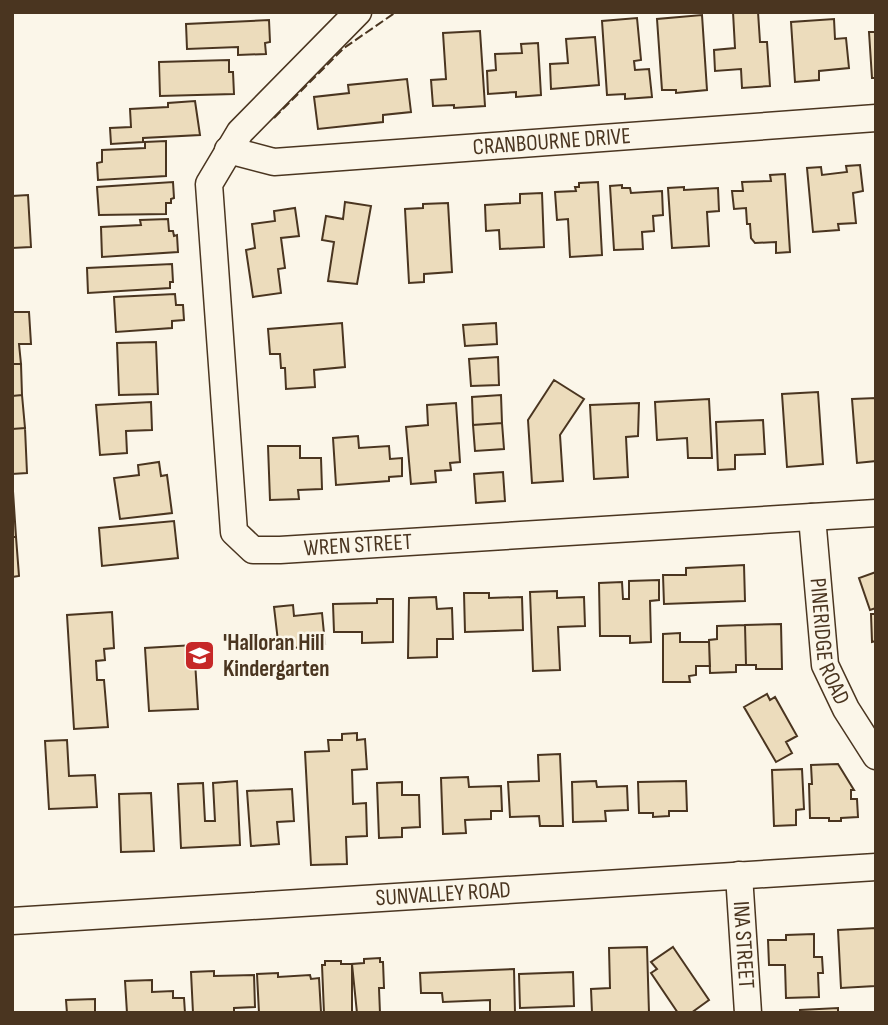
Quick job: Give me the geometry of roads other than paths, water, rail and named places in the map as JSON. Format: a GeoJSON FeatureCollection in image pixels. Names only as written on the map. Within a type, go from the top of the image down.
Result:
{"type":"FeatureCollection","features":[{"type":"Feature","properties":{"kind":"street","name":"WREN STREET"},"geometry":{"type":"LineString","coordinates":[[358,12],[240,132],[209,184],[234,532],[253,550],[280,550],[876,513]]}},
{"type":"Feature","properties":{"kind":"street","name":"CRANBOURNE DRIVE"},"geometry":{"type":"LineString","coordinates":[[228,150],[274,162],[876,118]]}},
{"type":"Feature","properties":{"kind":"street","name":"PINERIDGE ROAD"},"geometry":{"type":"LineString","coordinates":[[811,517],[825,666],[846,709],[876,757]]}},
{"type":"Feature","properties":{"kind":"street","name":"SUNVALLEY ROAD"},"geometry":{"type":"LineString","coordinates":[[12,921],[876,867]]}},
{"type":"Feature","properties":{"kind":"street","name":"INA STREET"},"geometry":{"type":"LineString","coordinates":[[739,875],[748,1013]]}},
{"type":"Feature","properties":{"kind":"place","name":"'Halloran Hill Kindergarten"},"geometry":{"type":"Point","coordinates":[200,656]}}]}
